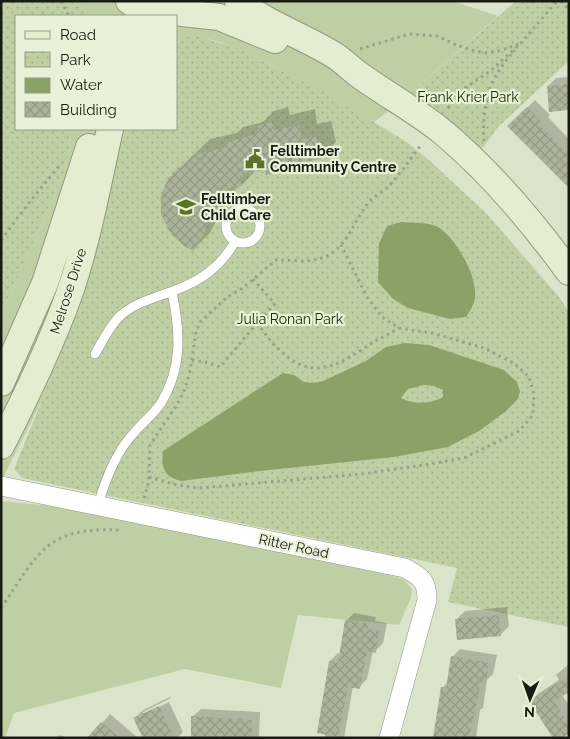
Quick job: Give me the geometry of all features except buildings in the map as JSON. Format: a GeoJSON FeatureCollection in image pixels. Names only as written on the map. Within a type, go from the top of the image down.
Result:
{"type":"FeatureCollection","features":[{"type":"Feature","properties":{"kind":"main road"},"geometry":{"type":"LineString","coordinates":[[118,15],[119,1]]}},
{"type":"Feature","properties":{"kind":"main road"},"geometry":{"type":"LineString","coordinates":[[129,1],[141,9],[166,9],[182,13],[219,17],[267,35],[328,66],[358,62]]}},
{"type":"Feature","properties":{"kind":"main road"},"geometry":{"type":"LineString","coordinates":[[238,1],[276,25],[334,55],[358,62],[439,130],[495,181],[542,235],[569,272]]}},
{"type":"Feature","properties":{"kind":"main road","name":"Melrose Drive"},"geometry":{"type":"LineString","coordinates":[[3,374],[45,283],[84,167],[94,130]]}},
{"type":"Feature","properties":{"kind":"main road","name":"Melrose Drive"},"geometry":{"type":"LineString","coordinates":[[1,446],[32,385],[70,291],[84,243],[110,130]]}},
{"type":"Feature","properties":{"kind":"main road"},"geometry":{"type":"LineString","coordinates":[[3,374],[32,385]]}},
{"type":"Feature","properties":{"kind":"street","name":"Ritter Road"},"geometry":{"type":"LineString","coordinates":[[1,486],[405,568],[420,576],[427,587],[427,600],[389,738]]}},
{"type":"Feature","properties":{"kind":"lane"},"geometry":{"type":"LineString","coordinates":[[96,354],[106,333],[118,318],[133,307],[153,297],[192,284],[210,273],[225,258],[235,242]]}},
{"type":"Feature","properties":{"kind":"lane"},"geometry":{"type":"LineString","coordinates":[[98,505],[104,487],[122,449],[160,404],[169,387],[175,367],[178,346],[178,323],[172,292]]}},
{"type":"Feature","properties":{"kind":"path"},"geometry":{"type":"LineString","coordinates":[[61,1],[68,15]]}},
{"type":"Feature","properties":{"kind":"path"},"geometry":{"type":"LineString","coordinates":[[485,147],[485,115],[490,91],[498,72],[520,44],[559,1],[569,10]]}},
{"type":"Feature","properties":{"kind":"path"},"geometry":{"type":"LineString","coordinates":[[358,62],[409,34],[436,36],[459,46],[487,53],[520,44]]}},
{"type":"Feature","properties":{"kind":"path"},"geometry":{"type":"LineString","coordinates":[[448,108],[464,88],[488,72],[520,44]]}},
{"type":"Feature","properties":{"kind":"path"},"geometry":{"type":"LineString","coordinates":[[1,608],[35,558],[57,538],[89,530],[130,530],[134,528],[149,476],[150,445],[182,396],[188,380],[196,332],[200,322],[226,298],[244,287],[276,260],[309,261],[323,258],[335,251],[368,204],[375,196],[387,188],[420,146]]}},
{"type":"Feature","properties":{"kind":"path"},"geometry":{"type":"LineString","coordinates":[[1,240],[61,164]]}},
{"type":"Feature","properties":{"kind":"path"},"geometry":{"type":"LineString","coordinates":[[149,476],[176,485],[199,488],[294,481],[424,466],[464,458],[519,432],[533,415],[534,394],[529,378],[515,364],[484,348],[432,333],[399,328],[382,317],[367,297],[341,245]]}},
{"type":"Feature","properties":{"kind":"path"},"geometry":{"type":"LineString","coordinates":[[192,360],[220,367],[257,323],[276,304],[253,280]]}},
{"type":"Feature","properties":{"kind":"path"},"geometry":{"type":"LineString","coordinates":[[257,323],[280,351],[298,364],[310,367],[330,367],[350,358],[399,328]]}},
{"type":"Feature","properties":{"kind":"green space"},"geometry":{"type":"Polygon","coordinates":[[[1,1],[78,1],[85,15],[15,15],[15,130],[72,130],[66,168],[1,315],[1,1]]]}},
{"type":"Feature","properties":{"kind":"green space"},"geometry":{"type":"Polygon","coordinates":[[[78,1],[452,1],[498,16],[403,100],[374,122],[302,81],[241,50],[203,38],[178,38],[178,15],[85,15],[78,1]]]}},
{"type":"Feature","properties":{"kind":"green space","name":"Frank Krier Park"},"geometry":{"type":"Polygon","coordinates":[[[516,1],[569,1],[569,61],[498,127],[477,156],[403,100],[516,1]]]}},
{"type":"Feature","properties":{"kind":"green space","name":"Julia Ronan Park"},"geometry":{"type":"Polygon","coordinates":[[[200,37],[237,48],[322,91],[407,142],[486,213],[559,297],[569,312],[569,627],[448,602],[457,568],[22,478],[14,469],[43,398],[70,321],[121,130],[178,130],[178,38],[200,37]]]}},
{"type":"Feature","properties":{"kind":"green space"},"geometry":{"type":"Polygon","coordinates":[[[72,130],[121,130],[70,321],[43,398],[1,482],[1,315],[66,168],[72,130]]]}},
{"type":"Feature","properties":{"kind":"green space"},"geometry":{"type":"Polygon","coordinates":[[[1,501],[42,505],[136,522],[393,576],[403,579],[412,589],[411,598],[399,625],[298,615],[281,688],[185,669],[14,713],[5,738],[1,738],[1,501]]]}},
{"type":"Feature","properties":{"kind":"water"},"geometry":{"type":"Polygon","coordinates":[[[401,222],[423,223],[436,226],[450,237],[462,255],[474,284],[474,302],[466,317],[450,319],[408,308],[393,299],[378,282],[379,244],[387,226],[401,222]]]}},
{"type":"Feature","properties":{"kind":"water"},"geometry":{"type":"Polygon","coordinates":[[[405,343],[429,345],[504,370],[517,382],[520,391],[518,399],[505,412],[479,431],[448,447],[394,457],[181,481],[171,477],[165,471],[163,467],[163,451],[283,373],[294,375],[304,382],[323,381],[366,361],[386,347],[405,343]],[[424,385],[408,389],[401,398],[411,402],[422,403],[443,397],[443,390],[434,386],[424,385]]]}},
{"type":"Feature","properties":{"kind":"place","name":"Felltimber Community Centre"},"geometry":{"type":"Point","coordinates":[255,159]}},
{"type":"Feature","properties":{"kind":"place","name":"Felltimber Child Care"},"geometry":{"type":"Point","coordinates":[186,207]}}]}
